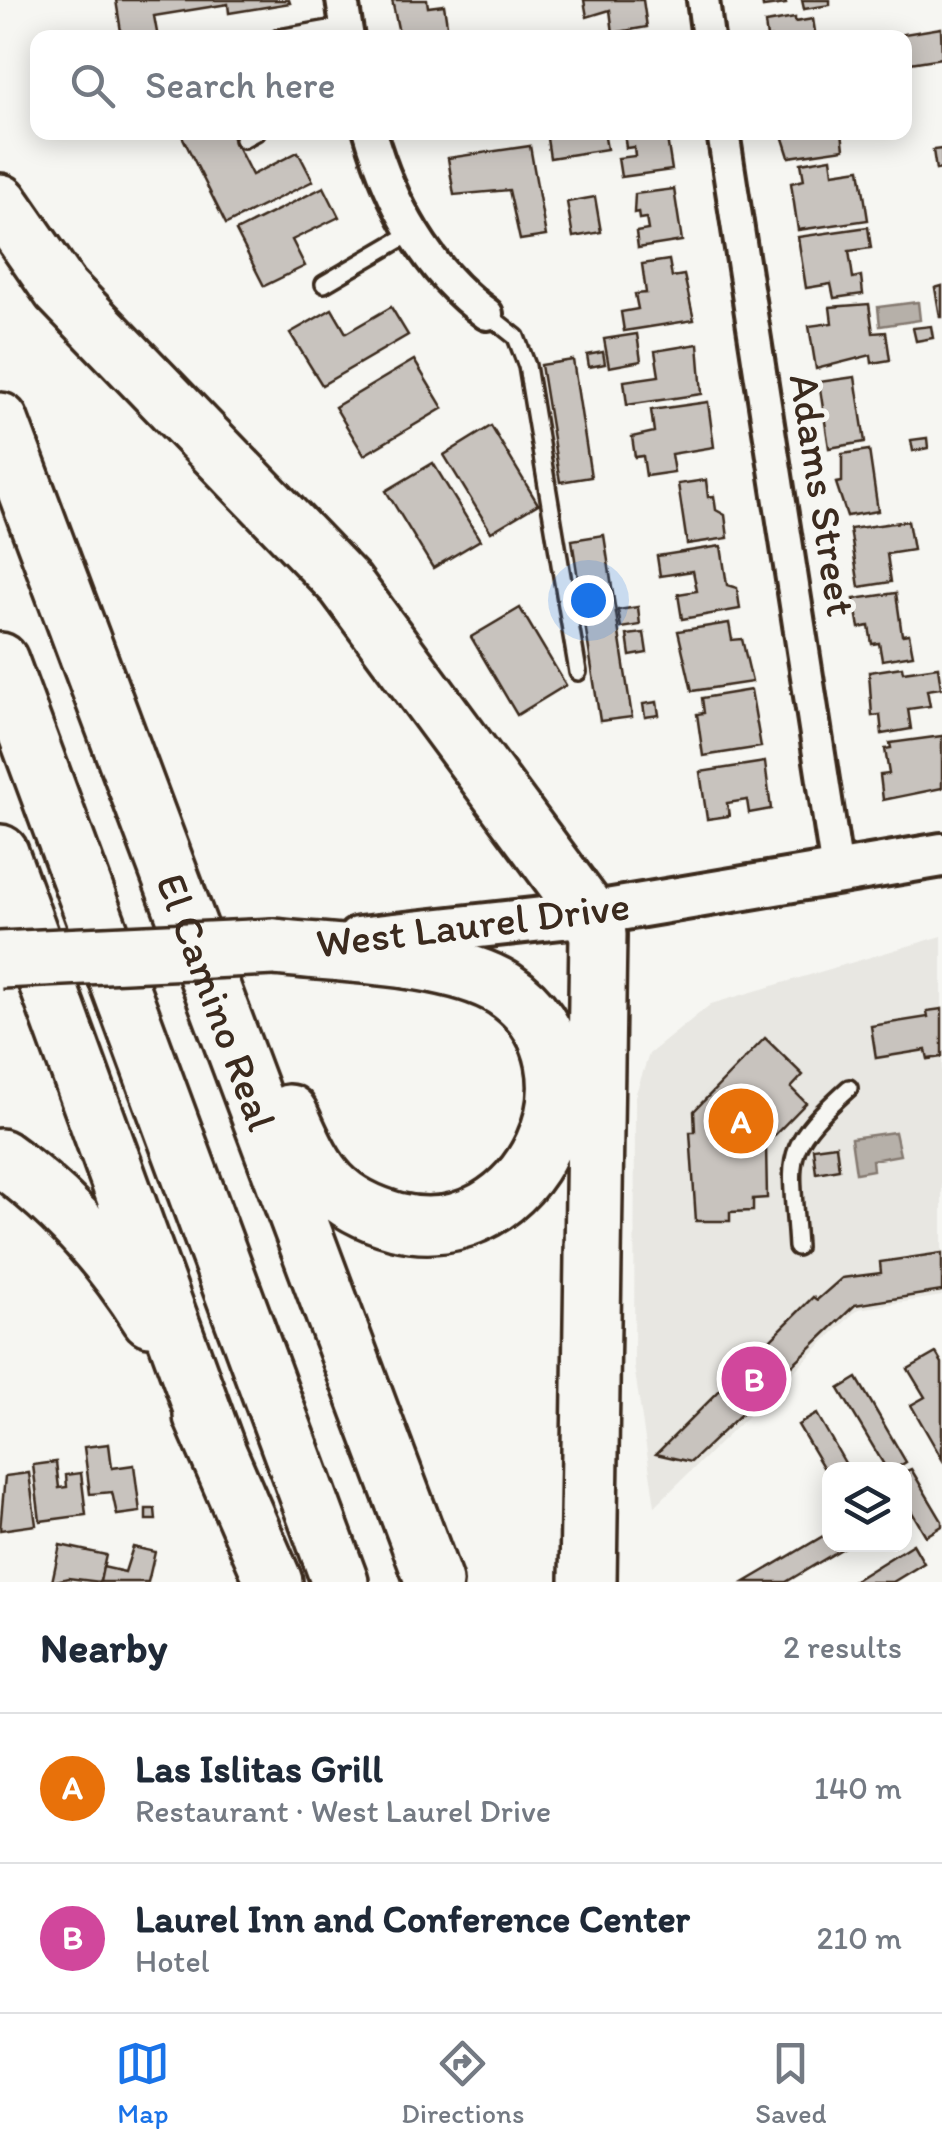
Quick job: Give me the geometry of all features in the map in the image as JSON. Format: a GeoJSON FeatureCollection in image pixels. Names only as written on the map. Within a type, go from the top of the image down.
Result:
{"type":"FeatureCollection","features":[{"type":"Feature","properties":{"kind":"highway"},"geometry":{"type":"LineString","coordinates":[[0,202],[61,290],[346,584],[589,914],[598,934],[588,1582]]}},
{"type":"Feature","properties":{"kind":"highway","name":"El Camino Real"},"geometry":{"type":"LineString","coordinates":[[0,420],[434,1582]]}},
{"type":"Feature","properties":{"kind":"highway","name":"El Camino Real"},"geometry":{"type":"LineString","coordinates":[[0,662],[340,1582]]}},
{"type":"Feature","properties":{"kind":"highway"},"geometry":{"type":"LineString","coordinates":[[0,852],[216,1447]]}},
{"type":"Feature","properties":{"kind":"highway"},"geometry":{"type":"LineString","coordinates":[[172,880],[312,1162],[330,1184],[374,1215],[432,1226],[476,1216],[519,1184],[546,1141],[555,1098],[545,1038],[521,1002],[487,980],[451,969],[274,947]]}},
{"type":"Feature","properties":{"kind":"highway","name":"West Laurel Drive"},"geometry":{"type":"LineString","coordinates":[[0,960],[274,947]]}},
{"type":"Feature","properties":{"kind":"highway"},"geometry":{"type":"LineString","coordinates":[[0,1157],[38,1183],[108,1260],[178,1365],[274,1582]]}},
{"type":"Feature","properties":{"kind":"main road","name":"West Laurel Drive"},"geometry":{"type":"LineString","coordinates":[[274,947],[589,914],[942,856]]}},
{"type":"Feature","properties":{"kind":"street"},"geometry":{"type":"LineString","coordinates":[[703,0],[707,30]]}},
{"type":"Feature","properties":{"kind":"street"},"geometry":{"type":"LineString","coordinates":[[374,140],[414,232],[438,271],[487,314]]}},
{"type":"Feature","properties":{"kind":"street","name":"Adams Street"},"geometry":{"type":"LineString","coordinates":[[724,140],[837,872]]}},
{"type":"Feature","properties":{"kind":"lane"},"geometry":{"type":"LineString","coordinates":[[311,30],[346,21]]}},
{"type":"Feature","properties":{"kind":"lane"},"geometry":{"type":"LineString","coordinates":[[324,284],[414,232]]}},
{"type":"Feature","properties":{"kind":"lane"},"geometry":{"type":"LineString","coordinates":[[487,314],[516,337],[526,366],[578,672]]}},
{"type":"Feature","properties":{"kind":"lane"},"geometry":{"type":"LineString","coordinates":[[797,1246],[794,1148],[811,1122],[849,1088]]}},
{"type":"Feature","properties":{"kind":"shaded area"},"geometry":{"type":"Polygon","coordinates":[[[918,302],[920,320],[880,326],[878,307],[918,302]]]}},
{"type":"Feature","properties":{"kind":"shaded area"},"geometry":{"type":"Polygon","coordinates":[[[942,936],[942,1296],[858,1309],[655,1506],[634,1366],[635,1096],[649,1054],[711,1004],[942,936]]]}},
{"type":"Feature","properties":{"kind":"shaded area"},"geometry":{"type":"Polygon","coordinates":[[[895,1132],[900,1155],[872,1160],[873,1170],[856,1173],[851,1138],[895,1132]]]}},
{"type":"Feature","properties":{"kind":"building"},"geometry":{"type":"Polygon","coordinates":[[[116,0],[290,3],[229,13],[228,4],[154,16],[157,30],[121,30],[116,0]]]}},
{"type":"Feature","properties":{"kind":"building"},"geometry":{"type":"Polygon","coordinates":[[[392,0],[427,0],[428,7],[444,5],[448,30],[398,30],[392,0]]]}},
{"type":"Feature","properties":{"kind":"building"},"geometry":{"type":"Polygon","coordinates":[[[584,0],[643,0],[647,27],[613,30],[610,10],[587,17],[584,0]]]}},
{"type":"Feature","properties":{"kind":"building"},"geometry":{"type":"Polygon","coordinates":[[[762,0],[785,0],[786,4],[763,7],[762,0]]]}},
{"type":"Feature","properties":{"kind":"building"},"geometry":{"type":"Polygon","coordinates":[[[802,0],[830,0],[830,5],[804,9],[802,0]]]}},
{"type":"Feature","properties":{"kind":"building"},"geometry":{"type":"Polygon","coordinates":[[[813,19],[815,30],[766,30],[765,23],[813,19]]]}},
{"type":"Feature","properties":{"kind":"building"},"geometry":{"type":"Polygon","coordinates":[[[941,28],[942,58],[912,63],[912,33],[941,28]]]}},
{"type":"Feature","properties":{"kind":"building"},"geometry":{"type":"Polygon","coordinates":[[[184,140],[234,140],[252,175],[298,152],[313,181],[226,224],[184,140]]]}},
{"type":"Feature","properties":{"kind":"building"},"geometry":{"type":"Polygon","coordinates":[[[547,140],[605,140],[607,149],[550,158],[547,140]]]}},
{"type":"Feature","properties":{"kind":"building"},"geometry":{"type":"Polygon","coordinates":[[[625,140],[667,140],[672,170],[621,177],[618,158],[635,156],[634,147],[626,148],[625,140]]]}},
{"type":"Feature","properties":{"kind":"building"},"geometry":{"type":"Polygon","coordinates":[[[784,140],[843,140],[844,149],[789,157],[784,140]]]}},
{"type":"Feature","properties":{"kind":"building"},"geometry":{"type":"Polygon","coordinates":[[[530,146],[546,236],[520,240],[509,190],[454,195],[448,158],[530,146]]]}},
{"type":"Feature","properties":{"kind":"building"},"geometry":{"type":"Polygon","coordinates":[[[942,149],[942,169],[936,170],[933,150],[942,149]]]}},
{"type":"Feature","properties":{"kind":"building"},"geometry":{"type":"Polygon","coordinates":[[[831,158],[833,173],[860,169],[868,220],[798,230],[791,183],[804,180],[801,163],[831,158]]]}},
{"type":"Feature","properties":{"kind":"building"},"geometry":{"type":"Polygon","coordinates":[[[324,187],[339,217],[292,240],[305,266],[264,286],[236,231],[324,187]]]}},
{"type":"Feature","properties":{"kind":"building"},"geometry":{"type":"Polygon","coordinates":[[[674,189],[682,241],[638,248],[636,232],[648,230],[646,218],[639,219],[638,212],[634,213],[635,194],[674,189]]]}},
{"type":"Feature","properties":{"kind":"building"},"geometry":{"type":"Polygon","coordinates":[[[595,197],[601,232],[573,237],[567,202],[595,197]]]}},
{"type":"Feature","properties":{"kind":"building"},"geometry":{"type":"Polygon","coordinates":[[[868,227],[871,248],[849,251],[853,278],[861,276],[863,294],[834,298],[831,284],[806,288],[798,237],[868,227]]]}},
{"type":"Feature","properties":{"kind":"building"},"geometry":{"type":"Polygon","coordinates":[[[669,260],[672,277],[684,275],[694,320],[624,331],[621,312],[638,309],[635,294],[646,293],[642,264],[669,260]]]}},
{"type":"Feature","properties":{"kind":"building"},"geometry":{"type":"Polygon","coordinates":[[[942,286],[942,317],[940,317],[935,288],[942,286]]]}},
{"type":"Feature","properties":{"kind":"building"},"geometry":{"type":"Polygon","coordinates":[[[869,304],[873,333],[886,332],[890,360],[872,363],[871,355],[816,369],[809,326],[832,323],[830,307],[869,304]]]}},
{"type":"Feature","properties":{"kind":"building"},"geometry":{"type":"Polygon","coordinates":[[[391,307],[408,335],[322,385],[290,333],[332,309],[346,333],[391,307]]]}},
{"type":"Feature","properties":{"kind":"building"},"geometry":{"type":"Polygon","coordinates":[[[931,326],[933,338],[916,341],[913,328],[931,326]]]}},
{"type":"Feature","properties":{"kind":"building"},"geometry":{"type":"Polygon","coordinates":[[[637,334],[641,361],[609,367],[604,339],[637,334]]]}},
{"type":"Feature","properties":{"kind":"building"},"geometry":{"type":"Polygon","coordinates":[[[698,344],[702,394],[627,405],[624,381],[659,376],[655,351],[698,344]]]}},
{"type":"Feature","properties":{"kind":"building"},"geometry":{"type":"Polygon","coordinates":[[[603,352],[605,364],[589,367],[587,355],[603,352]]]}},
{"type":"Feature","properties":{"kind":"building"},"geometry":{"type":"Polygon","coordinates":[[[414,360],[443,408],[364,455],[335,407],[414,360]]]}},
{"type":"Feature","properties":{"kind":"building"},"geometry":{"type":"Polygon","coordinates":[[[573,360],[591,477],[560,482],[541,365],[573,360]]]}},
{"type":"Feature","properties":{"kind":"building"},"geometry":{"type":"Polygon","coordinates":[[[855,377],[865,442],[829,448],[819,382],[855,377]]]}},
{"type":"Feature","properties":{"kind":"building"},"geometry":{"type":"Polygon","coordinates":[[[708,402],[714,447],[671,454],[674,472],[646,476],[643,456],[635,457],[632,437],[654,432],[651,410],[708,402]]]}},
{"type":"Feature","properties":{"kind":"building"},"geometry":{"type":"Polygon","coordinates":[[[491,426],[538,504],[491,532],[444,455],[491,426]]]}},
{"type":"Feature","properties":{"kind":"building"},"geometry":{"type":"Polygon","coordinates":[[[927,438],[928,448],[913,451],[911,440],[927,438]]]}},
{"type":"Feature","properties":{"kind":"building"},"geometry":{"type":"Polygon","coordinates":[[[869,450],[878,511],[847,516],[836,483],[842,482],[842,454],[869,450]]]}},
{"type":"Feature","properties":{"kind":"building"},"geometry":{"type":"Polygon","coordinates":[[[433,463],[480,540],[433,568],[386,491],[433,463]]]}},
{"type":"Feature","properties":{"kind":"building"},"geometry":{"type":"Polygon","coordinates":[[[706,480],[708,497],[714,496],[716,510],[725,515],[728,538],[687,544],[678,484],[706,480]]]}},
{"type":"Feature","properties":{"kind":"building"},"geometry":{"type":"Polygon","coordinates":[[[908,521],[913,550],[887,554],[891,582],[859,587],[850,529],[908,521]]]}},
{"type":"Feature","properties":{"kind":"building"},"geometry":{"type":"Polygon","coordinates":[[[604,535],[632,717],[600,721],[572,540],[604,535]]]}},
{"type":"Feature","properties":{"kind":"building"},"geometry":{"type":"Polygon","coordinates":[[[721,546],[727,585],[737,588],[740,609],[682,619],[678,594],[697,591],[693,571],[660,576],[657,556],[721,546]]]}},
{"type":"Feature","properties":{"kind":"building"},"geometry":{"type":"Polygon","coordinates":[[[896,593],[902,635],[909,634],[913,655],[882,660],[879,643],[872,644],[869,626],[859,628],[854,599],[896,593]]]}},
{"type":"Feature","properties":{"kind":"building"},"geometry":{"type":"Polygon","coordinates":[[[638,607],[640,625],[621,628],[618,610],[638,607]]]}},
{"type":"Feature","properties":{"kind":"building"},"geometry":{"type":"Polygon","coordinates":[[[520,608],[566,685],[517,715],[471,637],[520,608]]]}},
{"type":"Feature","properties":{"kind":"building"},"geometry":{"type":"Polygon","coordinates":[[[729,623],[732,640],[742,639],[752,682],[692,691],[678,631],[729,623]]]}},
{"type":"Feature","properties":{"kind":"building"},"geometry":{"type":"Polygon","coordinates":[[[644,633],[647,653],[630,656],[627,635],[644,633]]]}},
{"type":"Feature","properties":{"kind":"building"},"geometry":{"type":"Polygon","coordinates":[[[902,667],[903,672],[938,667],[941,688],[927,690],[930,706],[908,709],[911,729],[882,734],[880,715],[872,716],[869,672],[902,667]]]}},
{"type":"Feature","properties":{"kind":"building"},"geometry":{"type":"Polygon","coordinates":[[[751,690],[761,747],[703,756],[697,714],[704,713],[702,698],[751,690]]]}},
{"type":"Feature","properties":{"kind":"building"},"geometry":{"type":"Polygon","coordinates":[[[657,702],[659,715],[645,717],[643,704],[657,702]]]}},
{"type":"Feature","properties":{"kind":"building"},"geometry":{"type":"Polygon","coordinates":[[[942,736],[942,788],[883,800],[880,775],[889,774],[885,749],[891,748],[890,743],[942,736]]]}},
{"type":"Feature","properties":{"kind":"building"},"geometry":{"type":"Polygon","coordinates":[[[765,762],[771,809],[749,813],[747,800],[727,803],[729,816],[707,819],[700,772],[765,762]]]}},
{"type":"Feature","properties":{"kind":"building"},"geometry":{"type":"Polygon","coordinates":[[[942,1009],[942,1057],[928,1059],[926,1050],[876,1058],[871,1026],[928,1017],[927,1011],[942,1009]]]}},
{"type":"Feature","properties":{"kind":"building"},"geometry":{"type":"Polygon","coordinates":[[[765,1038],[803,1075],[791,1088],[806,1103],[766,1144],[767,1198],[753,1199],[753,1211],[730,1212],[730,1221],[696,1221],[690,1132],[695,1132],[694,1111],[765,1038]]]}},
{"type":"Feature","properties":{"kind":"building"},"geometry":{"type":"Polygon","coordinates":[[[836,1145],[839,1169],[816,1173],[813,1148],[836,1145]]]}},
{"type":"Feature","properties":{"kind":"building"},"geometry":{"type":"Polygon","coordinates":[[[942,1253],[942,1291],[855,1305],[691,1462],[656,1454],[813,1297],[817,1300],[842,1278],[881,1273],[880,1262],[942,1253]]]}},
{"type":"Feature","properties":{"kind":"building"},"geometry":{"type":"Polygon","coordinates":[[[936,1353],[942,1363],[942,1459],[911,1405],[925,1397],[908,1369],[936,1353]]]}},
{"type":"Feature","properties":{"kind":"building"},"geometry":{"type":"Polygon","coordinates":[[[857,1378],[906,1462],[882,1462],[839,1389],[857,1378]]]}},
{"type":"Feature","properties":{"kind":"building"},"geometry":{"type":"Polygon","coordinates":[[[817,1414],[844,1462],[822,1462],[822,1466],[798,1425],[817,1414]]]}},
{"type":"Feature","properties":{"kind":"building"},"geometry":{"type":"Polygon","coordinates":[[[109,1444],[112,1468],[134,1465],[140,1512],[117,1515],[112,1492],[90,1494],[84,1447],[109,1444]]]}},
{"type":"Feature","properties":{"kind":"building"},"geometry":{"type":"Polygon","coordinates":[[[56,1462],[59,1488],[67,1487],[66,1475],[81,1473],[86,1515],[40,1521],[33,1465],[56,1462]]]}},
{"type":"Feature","properties":{"kind":"building"},"geometry":{"type":"Polygon","coordinates":[[[912,1471],[942,1521],[942,1526],[926,1536],[912,1512],[912,1471]]]}},
{"type":"Feature","properties":{"kind":"building"},"geometry":{"type":"Polygon","coordinates":[[[29,1473],[36,1525],[0,1530],[5,1476],[29,1473]]]}},
{"type":"Feature","properties":{"kind":"building"},"geometry":{"type":"Polygon","coordinates":[[[146,1509],[155,1509],[156,1520],[146,1520],[146,1509]]]}},
{"type":"Feature","properties":{"kind":"building"},"geometry":{"type":"Polygon","coordinates":[[[822,1537],[822,1552],[837,1552],[786,1582],[745,1582],[822,1537]]]}},
{"type":"Feature","properties":{"kind":"building"},"geometry":{"type":"Polygon","coordinates":[[[60,1545],[106,1555],[100,1582],[68,1578],[52,1582],[60,1545]]]}},
{"type":"Feature","properties":{"kind":"building"},"geometry":{"type":"Polygon","coordinates":[[[912,1545],[924,1563],[893,1582],[852,1582],[900,1552],[912,1552],[912,1545]]]}},
{"type":"Feature","properties":{"kind":"building"},"geometry":{"type":"Polygon","coordinates":[[[133,1547],[155,1552],[148,1582],[100,1582],[103,1567],[125,1572],[133,1547]]]}},
{"type":"Feature","properties":{"kind":"place","name":"Las Islitas Grill"},"geometry":{"type":"Point","coordinates":[741,1121]}},
{"type":"Feature","properties":{"kind":"place","name":"Laurel Inn and Conference Center"},"geometry":{"type":"Point","coordinates":[754,1379]}}]}
